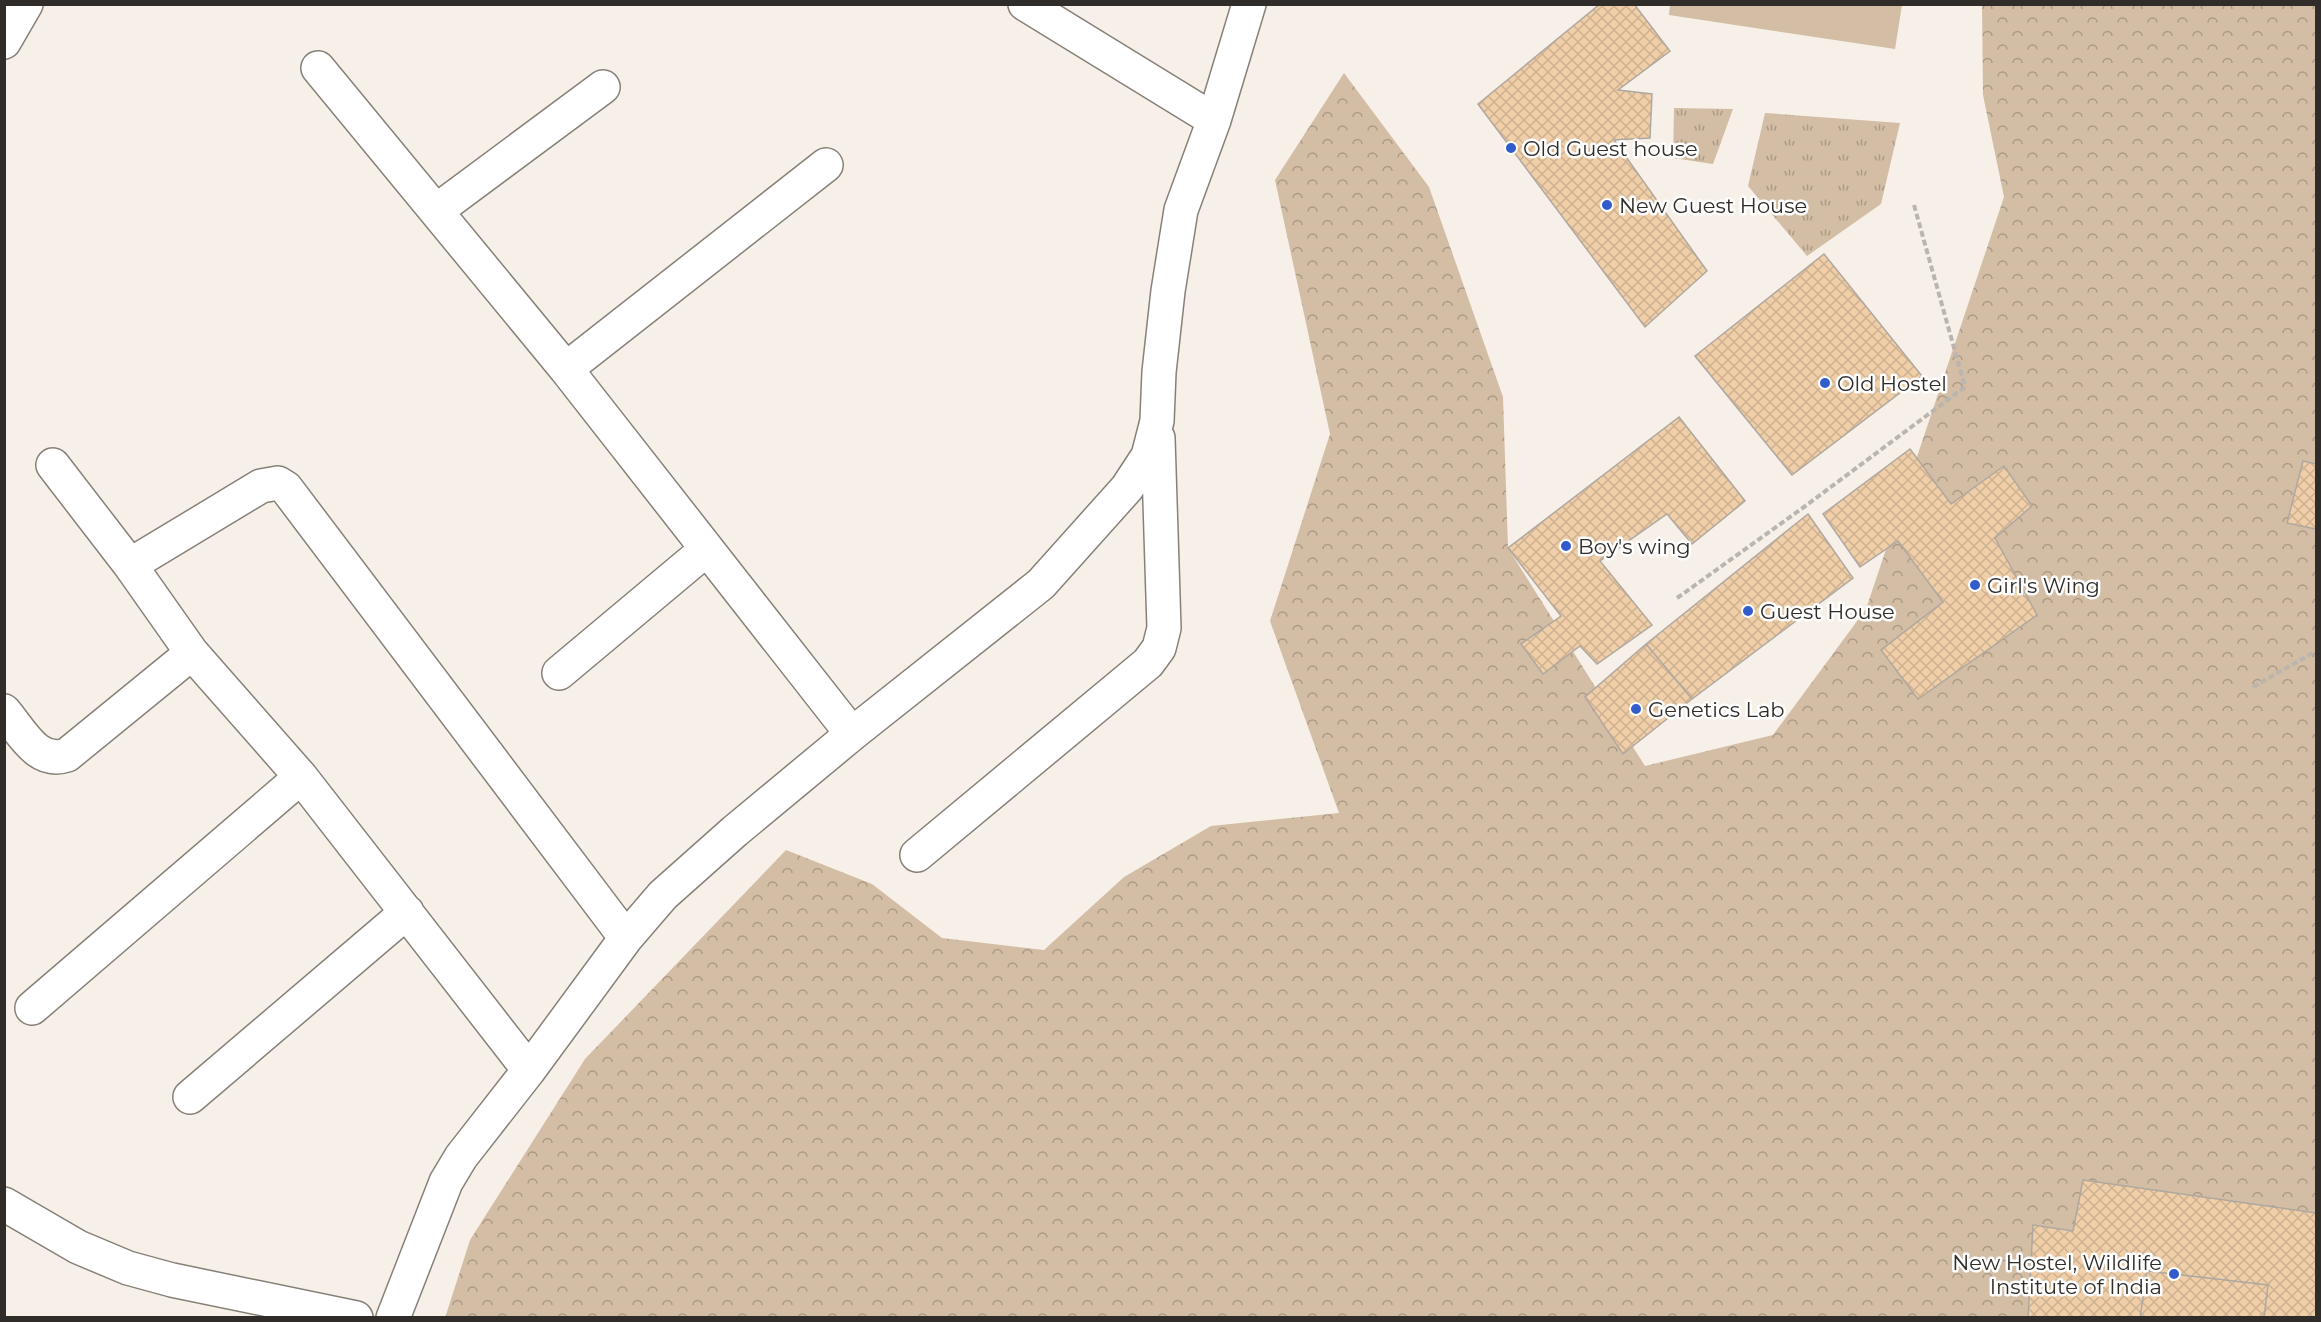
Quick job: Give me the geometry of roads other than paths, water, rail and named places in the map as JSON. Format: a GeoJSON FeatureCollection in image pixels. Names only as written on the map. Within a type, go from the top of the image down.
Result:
{"type":"FeatureCollection","features":[{"type":"Feature","properties":{"kind":"street"},"geometry":{"type":"LineString","coordinates":[[4,42],[26,4]]}},
{"type":"Feature","properties":{"kind":"street"},"geometry":{"type":"LineString","coordinates":[[1025,4],[1214,120]]}},
{"type":"Feature","properties":{"kind":"street"},"geometry":{"type":"LineString","coordinates":[[917,855],[1148,663],[1159,648],[1164,628],[1157,421],[1159,372],[1173,247],[1181,210],[1214,120],[1249,4]]}},
{"type":"Feature","properties":{"kind":"street"},"geometry":{"type":"LineString","coordinates":[[318,68],[566,369],[852,734]]}},
{"type":"Feature","properties":{"kind":"street"},"geometry":{"type":"LineString","coordinates":[[436,211],[603,87]]}},
{"type":"Feature","properties":{"kind":"street"},"geometry":{"type":"LineString","coordinates":[[566,369],[826,165]]}},
{"type":"Feature","properties":{"kind":"street"},"geometry":{"type":"LineString","coordinates":[[393,1317],[446,1182],[461,1156],[529,1070],[626,938],[663,895],[735,831],[852,734],[1041,584],[1127,488],[1148,456],[1157,421]]}},
{"type":"Feature","properties":{"kind":"street"},"geometry":{"type":"LineString","coordinates":[[53,465],[130,565],[192,653],[301,777],[529,1070]]}},
{"type":"Feature","properties":{"kind":"street"},"geometry":{"type":"LineString","coordinates":[[130,565],[261,486],[278,483],[286,488],[626,938]]}},
{"type":"Feature","properties":{"kind":"street"},"geometry":{"type":"LineString","coordinates":[[559,673],[707,549]]}},
{"type":"Feature","properties":{"kind":"street"},"geometry":{"type":"LineString","coordinates":[[4,711],[36,750],[46,757],[56,759],[67,755],[192,653]]}},
{"type":"Feature","properties":{"kind":"street"},"geometry":{"type":"LineString","coordinates":[[32,1008],[301,777]]}},
{"type":"Feature","properties":{"kind":"street"},"geometry":{"type":"LineString","coordinates":[[190,1097],[407,912]]}},
{"type":"Feature","properties":{"kind":"street"},"geometry":{"type":"LineString","coordinates":[[4,1204],[78,1247],[128,1268],[172,1280],[356,1317]]}},
{"type":"Feature","properties":{"kind":"place","name":"Old Guest house"},"geometry":{"type":"Point","coordinates":[1511,148]}},
{"type":"Feature","properties":{"kind":"place","name":"New Guest House"},"geometry":{"type":"Point","coordinates":[1607,205]}},
{"type":"Feature","properties":{"kind":"place","name":"Old Hostel"},"geometry":{"type":"Point","coordinates":[1825,383]}},
{"type":"Feature","properties":{"kind":"place","name":"Boy's wing"},"geometry":{"type":"Point","coordinates":[1566,546]}},
{"type":"Feature","properties":{"kind":"place","name":"Girl's Wing"},"geometry":{"type":"Point","coordinates":[1975,585]}},
{"type":"Feature","properties":{"kind":"place","name":"Guest House"},"geometry":{"type":"Point","coordinates":[1748,611]}},
{"type":"Feature","properties":{"kind":"place","name":"Genetics Lab"},"geometry":{"type":"Point","coordinates":[1636,709]}},
{"type":"Feature","properties":{"kind":"place","name":"New Hostel, Wildlife Institute of India"},"geometry":{"type":"Point","coordinates":[2174,1274]}}]}
